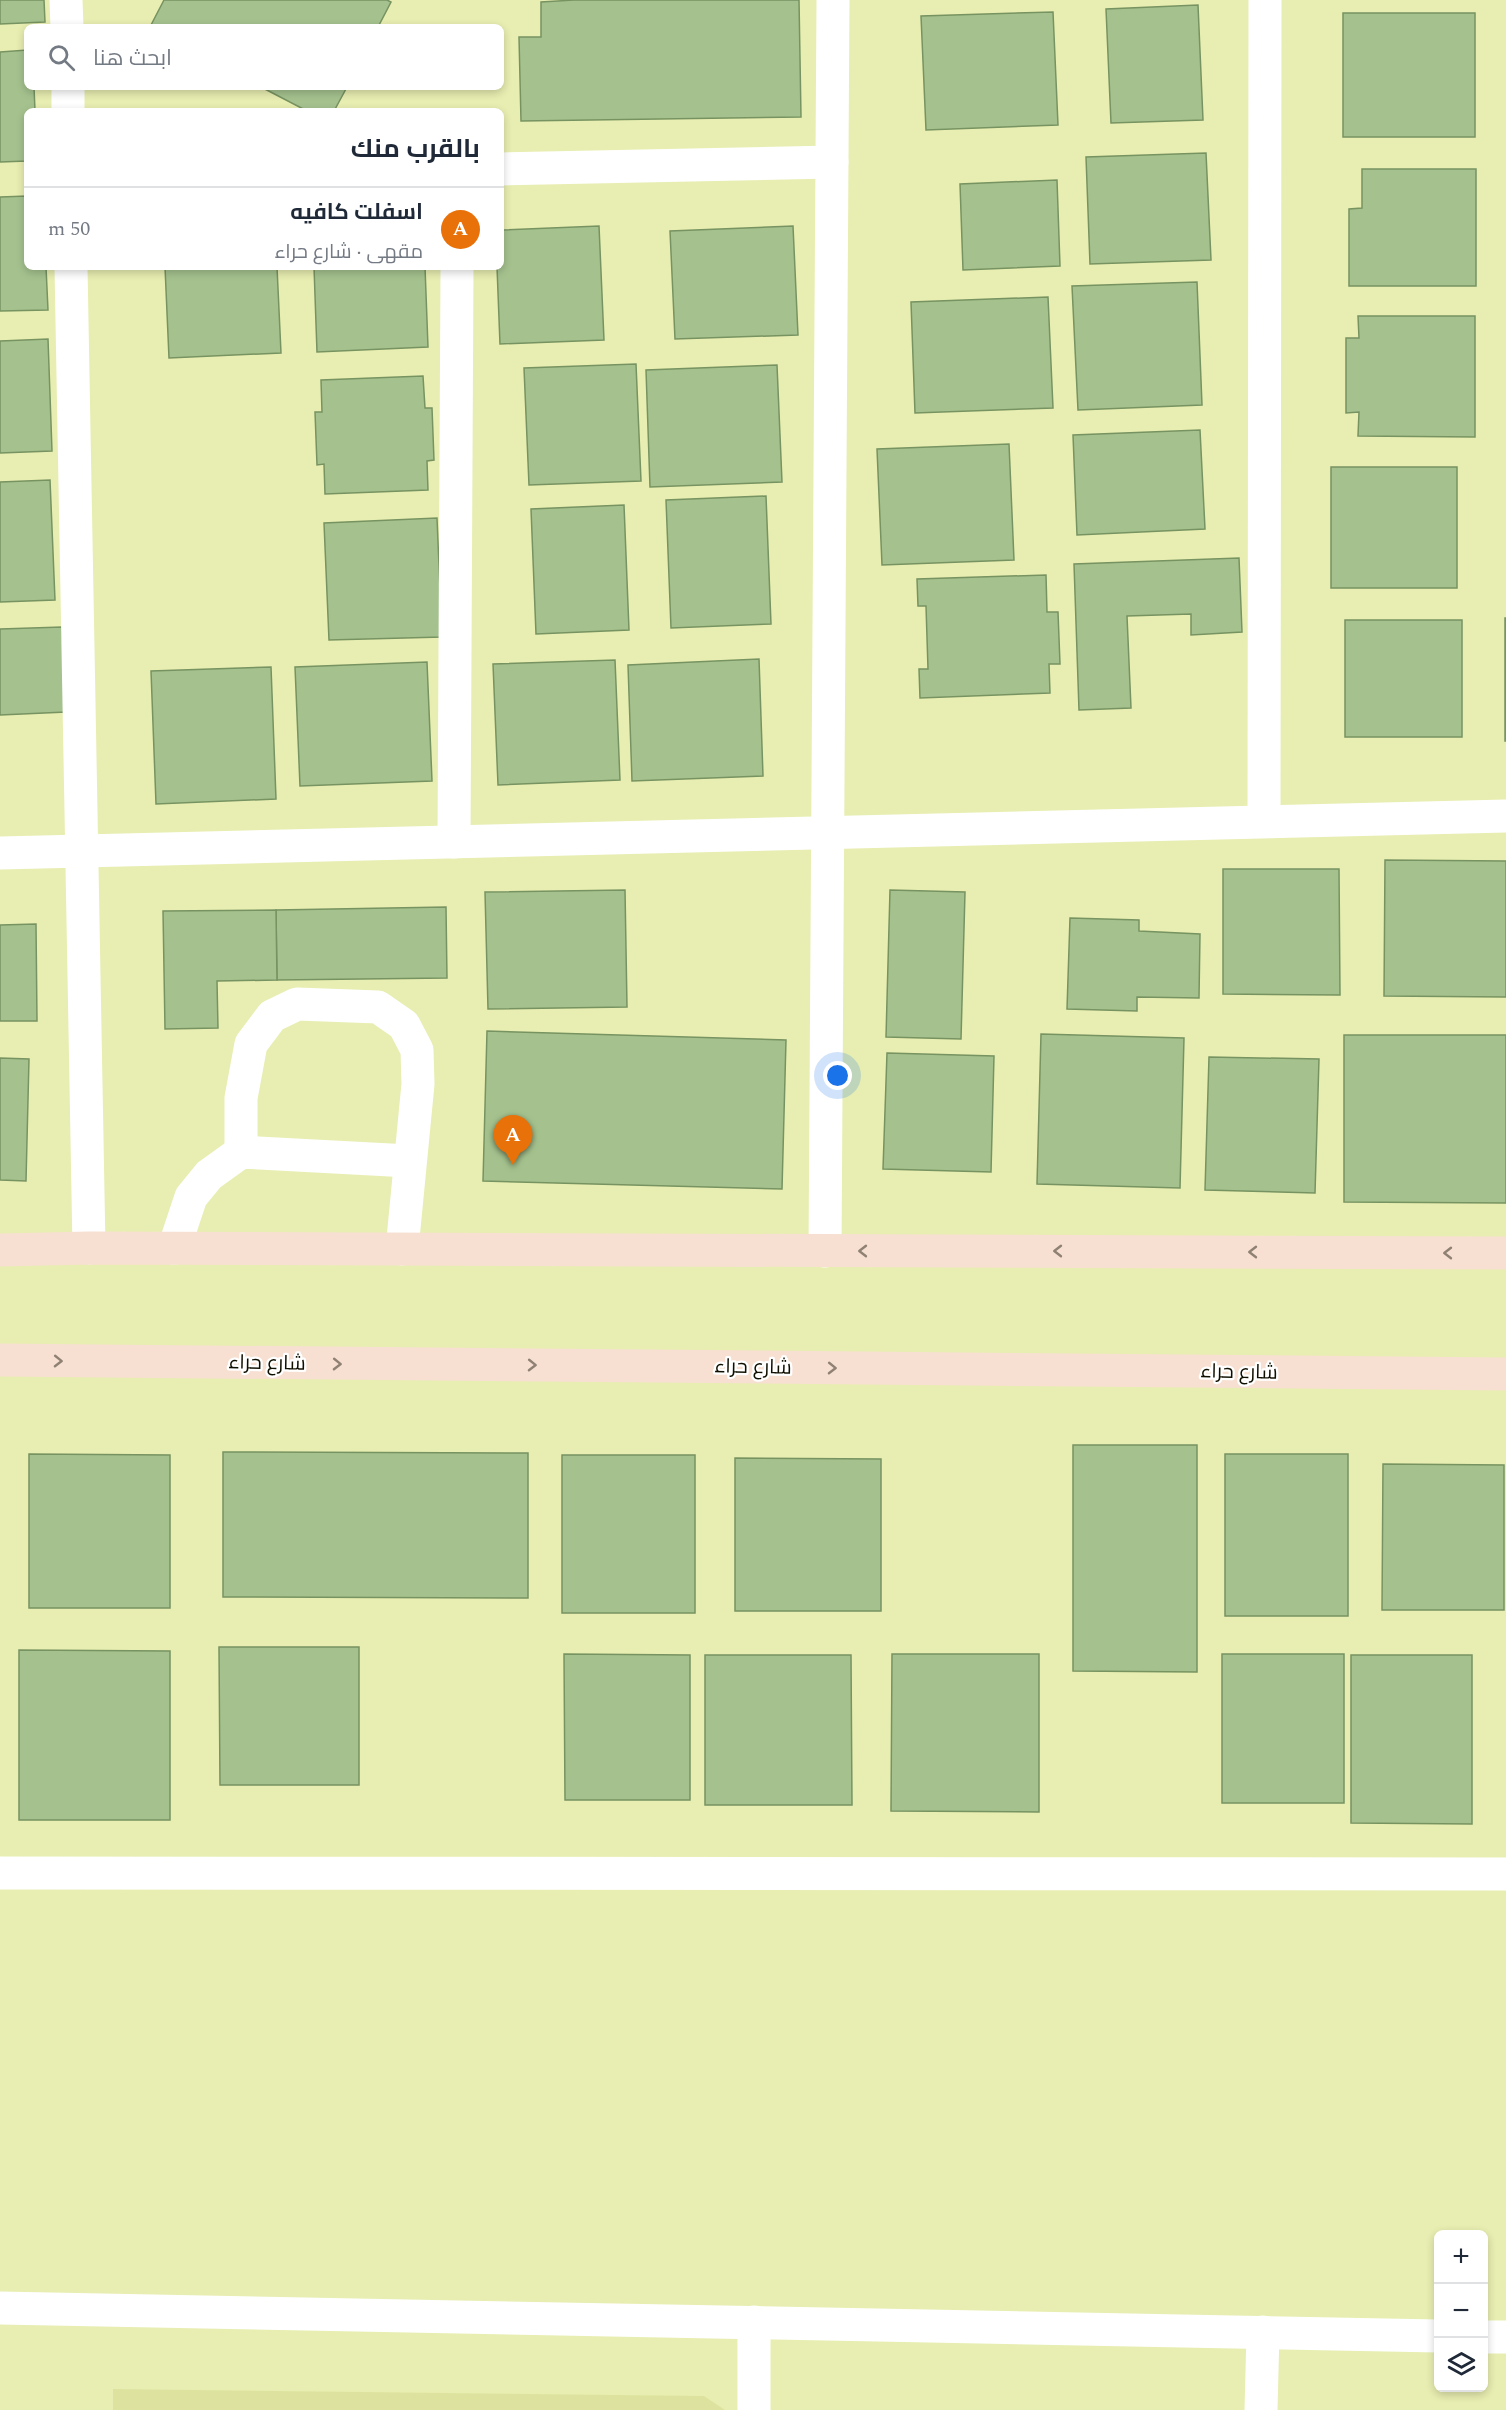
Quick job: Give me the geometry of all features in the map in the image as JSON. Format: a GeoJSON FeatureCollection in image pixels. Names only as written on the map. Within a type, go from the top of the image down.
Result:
{"type":"FeatureCollection","features":[{"type":"Feature","properties":{"kind":"main road"},"geometry":{"type":"LineString","coordinates":[[0,1250],[174,1248],[1506,1253]]}},
{"type":"Feature","properties":{"kind":"main road","name":"شارع حراء"},"geometry":{"type":"LineString","coordinates":[[0,1360],[1506,1374]]}},
{"type":"Feature","properties":{"kind":"street"},"geometry":{"type":"LineString","coordinates":[[66,0],[67,24]]}},
{"type":"Feature","properties":{"kind":"street"},"geometry":{"type":"LineString","coordinates":[[825,1251],[833,0]]}},
{"type":"Feature","properties":{"kind":"street"},"geometry":{"type":"LineString","coordinates":[[1264,821],[1265,0]]}},
{"type":"Feature","properties":{"kind":"street"},"geometry":{"type":"LineString","coordinates":[[68,90],[68,108]]}},
{"type":"Feature","properties":{"kind":"street"},"geometry":{"type":"LineString","coordinates":[[504,169],[832,162]]}},
{"type":"Feature","properties":{"kind":"street"},"geometry":{"type":"LineString","coordinates":[[71,270],[89,1248]]}},
{"type":"Feature","properties":{"kind":"street"},"geometry":{"type":"LineString","coordinates":[[454,842],[457,270]]}},
{"type":"Feature","properties":{"kind":"street"},"geometry":{"type":"LineString","coordinates":[[0,853],[1506,816]]}},
{"type":"Feature","properties":{"kind":"street"},"geometry":{"type":"LineString","coordinates":[[241,1152],[241,1098],[251,1044],[272,1016],[297,1004],[378,1007],[404,1025],[417,1050],[418,1084],[402,1249]]}},
{"type":"Feature","properties":{"kind":"street"},"geometry":{"type":"LineString","coordinates":[[174,1248],[191,1197],[208,1175],[241,1152],[409,1161]]}},
{"type":"Feature","properties":{"kind":"street"},"geometry":{"type":"LineString","coordinates":[[0,1873],[1506,1874]]}},
{"type":"Feature","properties":{"kind":"street"},"geometry":{"type":"LineString","coordinates":[[0,2308],[1434,2336]]}},
{"type":"Feature","properties":{"kind":"street"},"geometry":{"type":"LineString","coordinates":[[754,2322],[754,2410]]}},
{"type":"Feature","properties":{"kind":"street"},"geometry":{"type":"LineString","coordinates":[[1262,2410],[1263,2332]]}},
{"type":"Feature","properties":{"kind":"street"},"geometry":{"type":"LineString","coordinates":[[1488,2337],[1506,2337]]}},
{"type":"Feature","properties":{"kind":"shaded area"},"geometry":{"type":"Polygon","coordinates":[[[113,2389],[704,2396],[725,2410],[113,2410],[113,2389]]]}},
{"type":"Feature","properties":{"kind":"building"},"geometry":{"type":"Polygon","coordinates":[[[0,0],[44,0],[45,22],[0,24],[0,0]]]}},
{"type":"Feature","properties":{"kind":"building"},"geometry":{"type":"Polygon","coordinates":[[[164,0],[387,0],[391,2],[380,24],[152,24],[164,0]]]}},
{"type":"Feature","properties":{"kind":"building"},"geometry":{"type":"Polygon","coordinates":[[[799,0],[801,117],[521,121],[519,37],[541,37],[541,2],[799,0]]]}},
{"type":"Feature","properties":{"kind":"building"},"geometry":{"type":"Polygon","coordinates":[[[1198,5],[1203,120],[1111,123],[1106,9],[1198,5]]]}},
{"type":"Feature","properties":{"kind":"building"},"geometry":{"type":"Polygon","coordinates":[[[1053,12],[1058,125],[926,130],[921,16],[1053,12]]]}},
{"type":"Feature","properties":{"kind":"building"},"geometry":{"type":"Polygon","coordinates":[[[1343,13],[1475,13],[1475,137],[1343,137],[1343,13]]]}},
{"type":"Feature","properties":{"kind":"building"},"geometry":{"type":"Polygon","coordinates":[[[24,50],[24,90],[34,90],[35,108],[24,108],[24,161],[0,162],[0,52],[24,50]]]}},
{"type":"Feature","properties":{"kind":"building"},"geometry":{"type":"Polygon","coordinates":[[[267,90],[345,90],[336,108],[301,108],[267,90]]]}},
{"type":"Feature","properties":{"kind":"building"},"geometry":{"type":"Polygon","coordinates":[[[1206,153],[1211,260],[1090,264],[1086,157],[1206,153]]]}},
{"type":"Feature","properties":{"kind":"building"},"geometry":{"type":"Polygon","coordinates":[[[1362,169],[1476,169],[1476,286],[1349,286],[1349,209],[1362,208],[1362,169]]]}},
{"type":"Feature","properties":{"kind":"building"},"geometry":{"type":"Polygon","coordinates":[[[1057,180],[1060,266],[963,270],[960,184],[1057,180]]]}},
{"type":"Feature","properties":{"kind":"building"},"geometry":{"type":"Polygon","coordinates":[[[24,196],[24,270],[46,270],[48,310],[0,311],[0,197],[24,196]]]}},
{"type":"Feature","properties":{"kind":"building"},"geometry":{"type":"Polygon","coordinates":[[[599,226],[604,340],[500,344],[497,270],[504,270],[504,230],[599,226]]]}},
{"type":"Feature","properties":{"kind":"building"},"geometry":{"type":"Polygon","coordinates":[[[793,226],[798,335],[675,339],[670,231],[793,226]]]}},
{"type":"Feature","properties":{"kind":"building"},"geometry":{"type":"Polygon","coordinates":[[[165,270],[277,270],[281,353],[169,358],[165,270]]]}},
{"type":"Feature","properties":{"kind":"building"},"geometry":{"type":"Polygon","coordinates":[[[314,270],[425,270],[428,347],[317,352],[314,270]]]}},
{"type":"Feature","properties":{"kind":"building"},"geometry":{"type":"Polygon","coordinates":[[[1197,282],[1202,405],[1078,410],[1072,286],[1197,282]]]}},
{"type":"Feature","properties":{"kind":"building"},"geometry":{"type":"Polygon","coordinates":[[[1048,297],[1053,408],[915,413],[911,302],[1048,297]]]}},
{"type":"Feature","properties":{"kind":"building"},"geometry":{"type":"Polygon","coordinates":[[[1358,316],[1475,316],[1475,437],[1358,436],[1359,412],[1346,413],[1346,338],[1359,338],[1358,316]]]}},
{"type":"Feature","properties":{"kind":"building"},"geometry":{"type":"Polygon","coordinates":[[[48,339],[52,451],[0,453],[0,341],[48,339]]]}},
{"type":"Feature","properties":{"kind":"building"},"geometry":{"type":"Polygon","coordinates":[[[636,364],[641,481],[529,485],[524,368],[636,364]]]}},
{"type":"Feature","properties":{"kind":"building"},"geometry":{"type":"Polygon","coordinates":[[[777,365],[782,482],[650,487],[646,370],[777,365]]]}},
{"type":"Feature","properties":{"kind":"building"},"geometry":{"type":"Polygon","coordinates":[[[423,376],[425,408],[432,408],[434,460],[427,461],[428,490],[325,494],[324,464],[317,465],[315,412],[322,412],[321,380],[423,376]]]}},
{"type":"Feature","properties":{"kind":"building"},"geometry":{"type":"Polygon","coordinates":[[[1200,430],[1205,529],[1077,535],[1073,435],[1200,430]]]}},
{"type":"Feature","properties":{"kind":"building"},"geometry":{"type":"Polygon","coordinates":[[[1009,444],[1014,560],[882,565],[877,449],[1009,444]]]}},
{"type":"Feature","properties":{"kind":"building"},"geometry":{"type":"Polygon","coordinates":[[[1331,467],[1457,467],[1457,588],[1331,588],[1331,467]]]}},
{"type":"Feature","properties":{"kind":"building"},"geometry":{"type":"Polygon","coordinates":[[[50,480],[55,600],[0,602],[0,482],[50,480]]]}},
{"type":"Feature","properties":{"kind":"building"},"geometry":{"type":"Polygon","coordinates":[[[766,496],[771,624],[671,628],[666,500],[766,496]]]}},
{"type":"Feature","properties":{"kind":"building"},"geometry":{"type":"Polygon","coordinates":[[[624,505],[629,630],[536,634],[531,509],[624,505]]]}},
{"type":"Feature","properties":{"kind":"building"},"geometry":{"type":"Polygon","coordinates":[[[437,518],[442,637],[329,640],[324,523],[437,518]]]}},
{"type":"Feature","properties":{"kind":"building"},"geometry":{"type":"Polygon","coordinates":[[[1239,558],[1242,632],[1191,635],[1191,614],[1127,616],[1131,708],[1079,710],[1074,564],[1239,558]]]}},
{"type":"Feature","properties":{"kind":"building"},"geometry":{"type":"Polygon","coordinates":[[[1046,575],[1047,612],[1058,612],[1060,664],[1049,664],[1050,693],[920,698],[919,669],[928,669],[926,606],[918,606],[917,579],[1046,575]]]}},
{"type":"Feature","properties":{"kind":"building"},"geometry":{"type":"Polygon","coordinates":[[[1506,618],[1506,741],[1505,741],[1506,618]]]}},
{"type":"Feature","properties":{"kind":"building"},"geometry":{"type":"Polygon","coordinates":[[[1345,620],[1462,620],[1462,737],[1345,737],[1345,620]]]}},
{"type":"Feature","properties":{"kind":"building"},"geometry":{"type":"Polygon","coordinates":[[[62,627],[66,712],[0,715],[0,629],[62,627]]]}},
{"type":"Feature","properties":{"kind":"building"},"geometry":{"type":"Polygon","coordinates":[[[759,659],[763,776],[632,781],[628,665],[759,659]]]}},
{"type":"Feature","properties":{"kind":"building"},"geometry":{"type":"Polygon","coordinates":[[[615,660],[620,780],[498,785],[493,664],[615,660]]]}},
{"type":"Feature","properties":{"kind":"building"},"geometry":{"type":"Polygon","coordinates":[[[427,662],[432,781],[300,786],[295,667],[427,662]]]}},
{"type":"Feature","properties":{"kind":"building"},"geometry":{"type":"Polygon","coordinates":[[[271,667],[276,799],[156,804],[151,671],[271,667]]]}},
{"type":"Feature","properties":{"kind":"building"},"geometry":{"type":"Polygon","coordinates":[[[1385,860],[1506,861],[1506,997],[1384,996],[1385,860]]]}},
{"type":"Feature","properties":{"kind":"building"},"geometry":{"type":"Polygon","coordinates":[[[1223,869],[1339,869],[1340,995],[1223,994],[1223,869]]]}},
{"type":"Feature","properties":{"kind":"building"},"geometry":{"type":"Polygon","coordinates":[[[625,890],[627,1007],[488,1009],[485,892],[625,890]]]}},
{"type":"Feature","properties":{"kind":"building"},"geometry":{"type":"Polygon","coordinates":[[[890,890],[965,892],[961,1039],[886,1037],[890,890]]]}},
{"type":"Feature","properties":{"kind":"building"},"geometry":{"type":"Polygon","coordinates":[[[446,907],[447,978],[277,980],[276,910],[446,907]]]}},
{"type":"Feature","properties":{"kind":"building"},"geometry":{"type":"Polygon","coordinates":[[[276,910],[277,980],[217,981],[218,1028],[165,1029],[163,911],[276,910]]]}},
{"type":"Feature","properties":{"kind":"building"},"geometry":{"type":"Polygon","coordinates":[[[1070,918],[1139,920],[1139,931],[1200,934],[1199,998],[1137,997],[1137,1011],[1067,1009],[1070,918]]]}},
{"type":"Feature","properties":{"kind":"building"},"geometry":{"type":"Polygon","coordinates":[[[36,924],[37,1021],[0,1021],[0,925],[36,924]]]}},
{"type":"Feature","properties":{"kind":"building"},"geometry":{"type":"Polygon","coordinates":[[[487,1031],[786,1040],[782,1189],[483,1181],[487,1031]]]}},
{"type":"Feature","properties":{"kind":"building"},"geometry":{"type":"Polygon","coordinates":[[[1041,1034],[1184,1038],[1180,1188],[1037,1184],[1041,1034]]]}},
{"type":"Feature","properties":{"kind":"building"},"geometry":{"type":"Polygon","coordinates":[[[1344,1035],[1506,1035],[1506,1203],[1344,1202],[1344,1035]]]}},
{"type":"Feature","properties":{"kind":"building"},"geometry":{"type":"Polygon","coordinates":[[[887,1053],[994,1056],[991,1172],[883,1169],[887,1053]]]}},
{"type":"Feature","properties":{"kind":"building"},"geometry":{"type":"Polygon","coordinates":[[[1209,1057],[1319,1059],[1315,1193],[1205,1190],[1209,1057]]]}},
{"type":"Feature","properties":{"kind":"building"},"geometry":{"type":"Polygon","coordinates":[[[0,1058],[29,1059],[26,1181],[0,1180],[0,1058]]]}},
{"type":"Feature","properties":{"kind":"building"},"geometry":{"type":"Polygon","coordinates":[[[1073,1445],[1197,1445],[1197,1672],[1073,1671],[1073,1445]]]}},
{"type":"Feature","properties":{"kind":"building"},"geometry":{"type":"Polygon","coordinates":[[[223,1452],[528,1453],[528,1598],[223,1597],[223,1452]]]}},
{"type":"Feature","properties":{"kind":"building"},"geometry":{"type":"Polygon","coordinates":[[[29,1454],[170,1455],[170,1608],[29,1608],[29,1454]]]}},
{"type":"Feature","properties":{"kind":"building"},"geometry":{"type":"Polygon","coordinates":[[[1225,1454],[1348,1454],[1348,1616],[1225,1616],[1225,1454]]]}},
{"type":"Feature","properties":{"kind":"building"},"geometry":{"type":"Polygon","coordinates":[[[562,1455],[695,1455],[695,1613],[562,1613],[562,1455]]]}},
{"type":"Feature","properties":{"kind":"building"},"geometry":{"type":"Polygon","coordinates":[[[735,1458],[881,1459],[881,1611],[735,1611],[735,1458]]]}},
{"type":"Feature","properties":{"kind":"building"},"geometry":{"type":"Polygon","coordinates":[[[1383,1464],[1504,1465],[1504,1610],[1382,1610],[1383,1464]]]}},
{"type":"Feature","properties":{"kind":"building"},"geometry":{"type":"Polygon","coordinates":[[[219,1647],[359,1647],[359,1785],[220,1785],[219,1647]]]}},
{"type":"Feature","properties":{"kind":"building"},"geometry":{"type":"Polygon","coordinates":[[[19,1650],[170,1651],[170,1820],[19,1820],[19,1650]]]}},
{"type":"Feature","properties":{"kind":"building"},"geometry":{"type":"Polygon","coordinates":[[[564,1654],[690,1655],[690,1800],[565,1800],[564,1654]]]}},
{"type":"Feature","properties":{"kind":"building"},"geometry":{"type":"Polygon","coordinates":[[[892,1654],[1039,1654],[1039,1812],[891,1811],[892,1654]]]}},
{"type":"Feature","properties":{"kind":"building"},"geometry":{"type":"Polygon","coordinates":[[[1222,1654],[1344,1654],[1344,1803],[1222,1803],[1222,1654]]]}},
{"type":"Feature","properties":{"kind":"building"},"geometry":{"type":"Polygon","coordinates":[[[705,1655],[851,1655],[852,1805],[705,1805],[705,1655]]]}},
{"type":"Feature","properties":{"kind":"building"},"geometry":{"type":"Polygon","coordinates":[[[1351,1655],[1472,1655],[1472,1824],[1351,1823],[1351,1655]]]}},
{"type":"Feature","properties":{"kind":"place","name":"اسفلت كافيه"},"geometry":{"type":"Point","coordinates":[513,1165]}}]}
